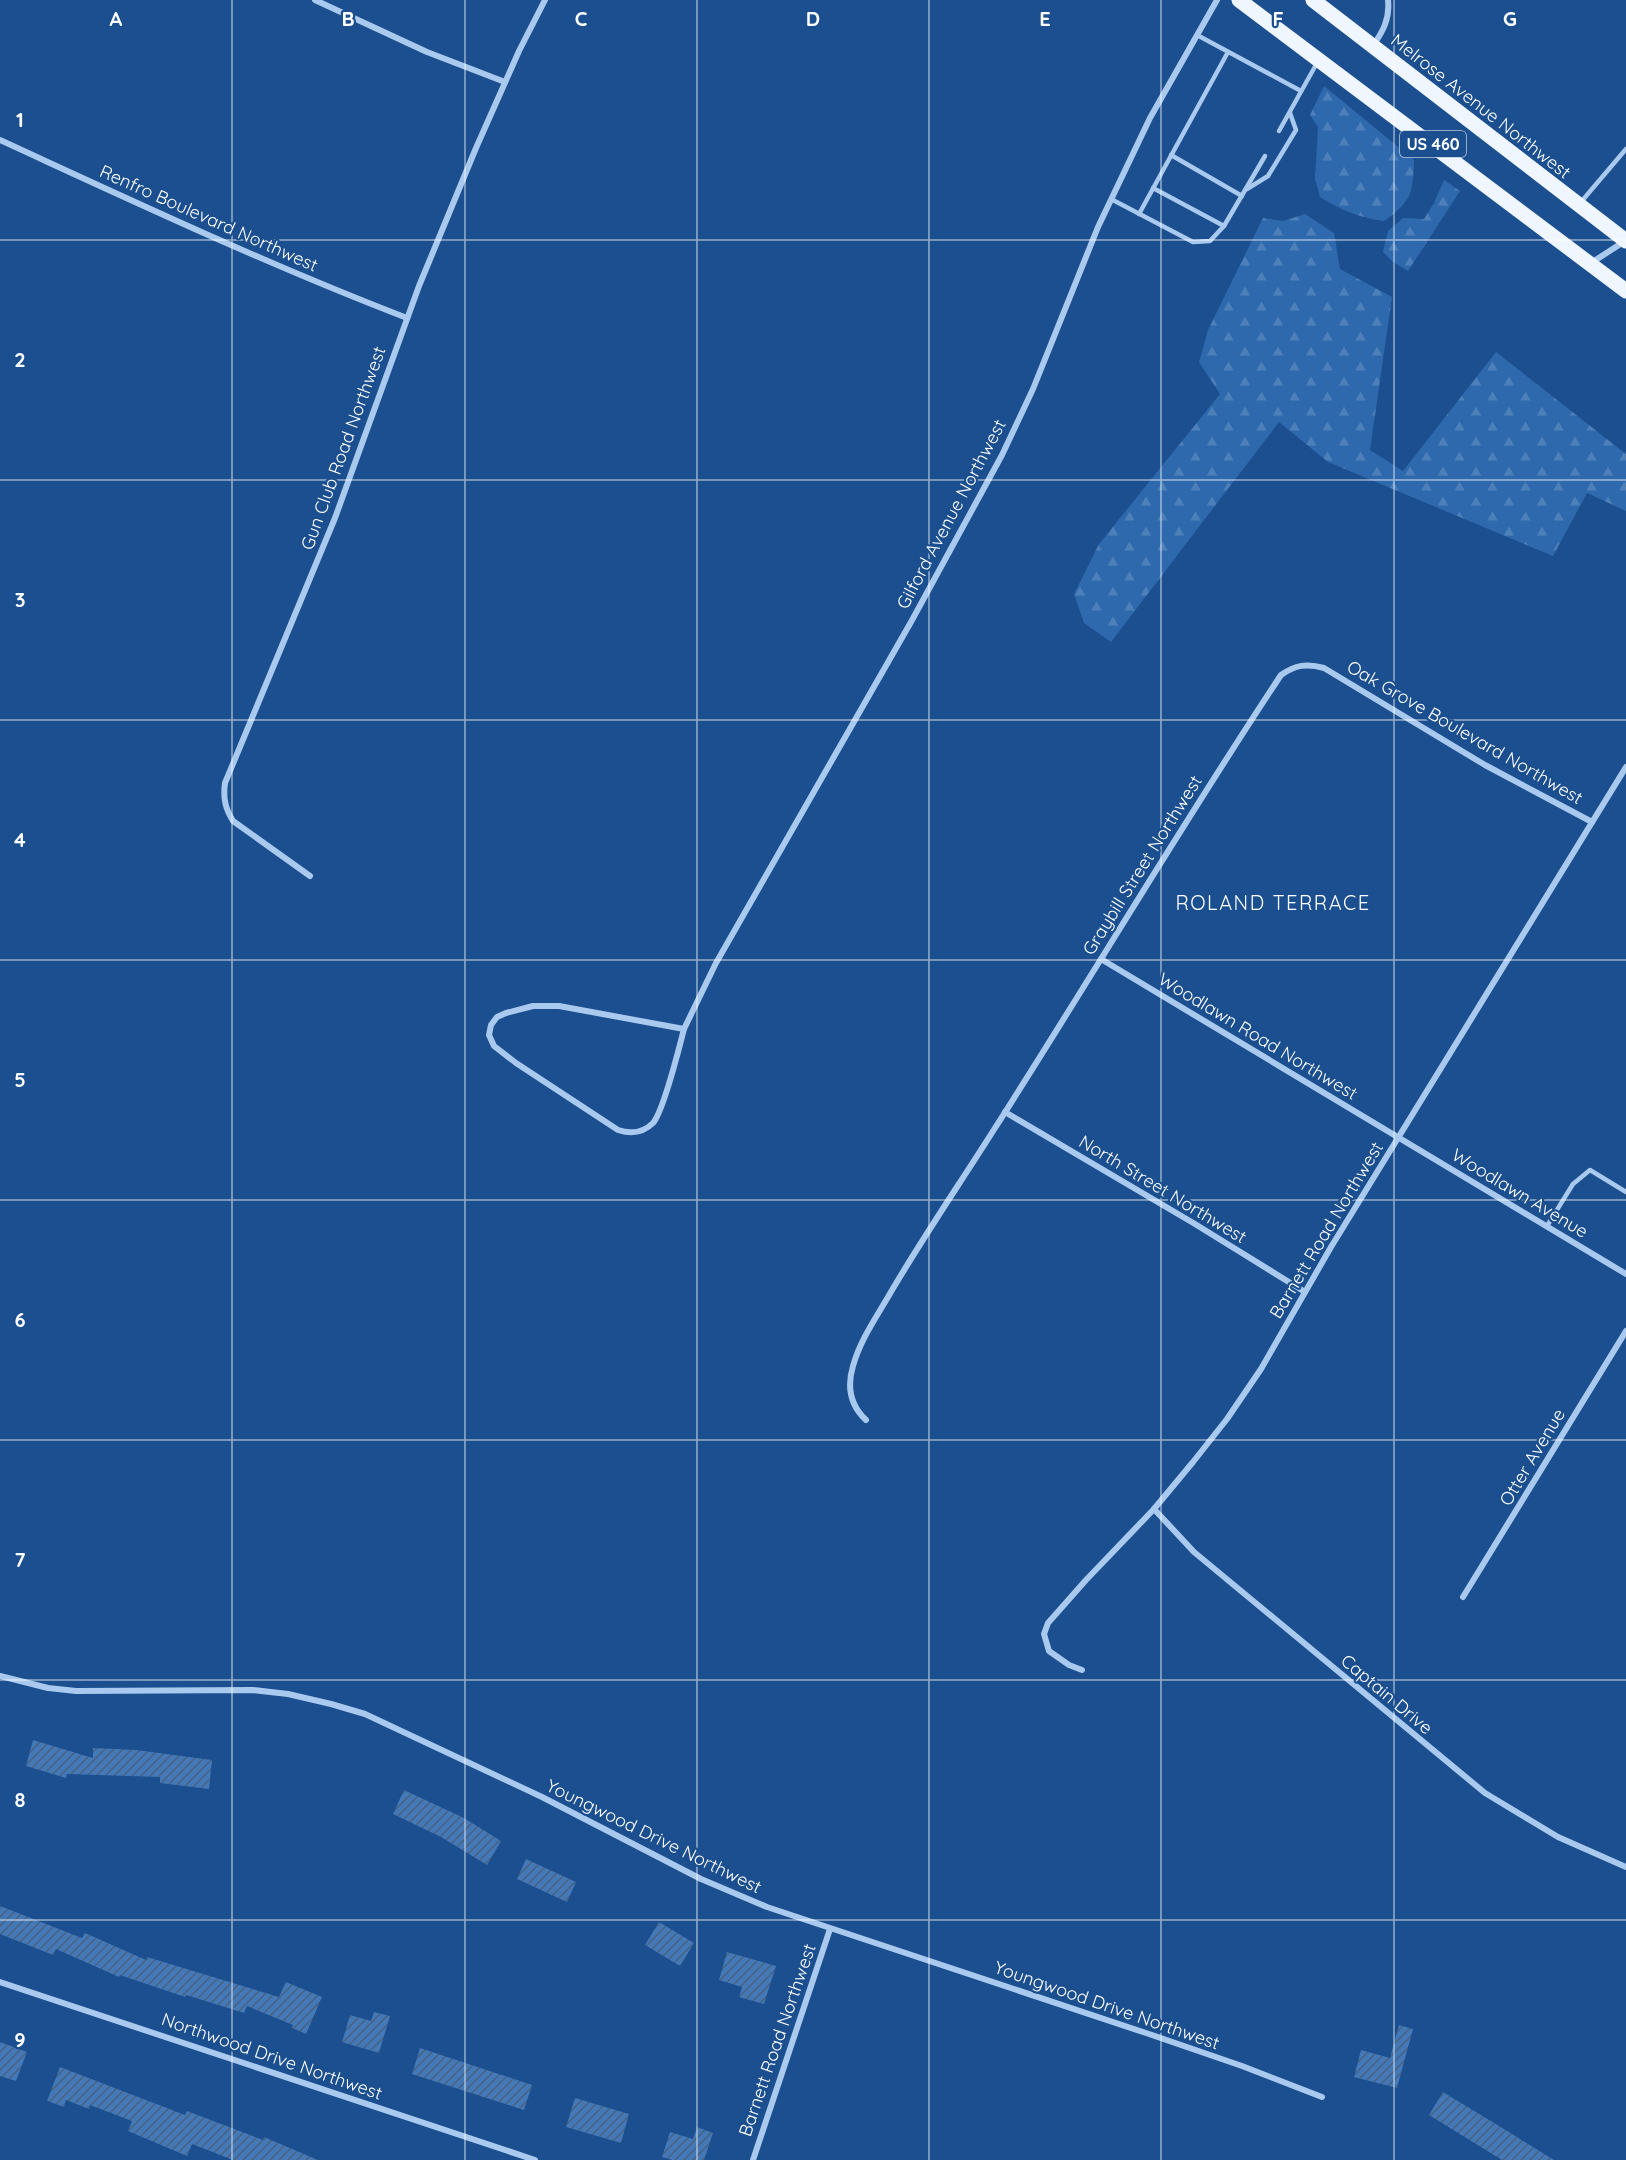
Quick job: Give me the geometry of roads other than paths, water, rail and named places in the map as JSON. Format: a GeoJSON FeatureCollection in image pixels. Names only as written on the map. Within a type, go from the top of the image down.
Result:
{"type":"FeatureCollection","features":[{"type":"Feature","properties":{"kind":"main road","name":"US 460"},"geometry":{"type":"LineString","coordinates":[[1239,0],[1626,291]]}},
{"type":"Feature","properties":{"kind":"main road","name":"Melrose Avenue Northwest"},"geometry":{"type":"LineString","coordinates":[[1313,0],[1626,241]]}},
{"type":"Feature","properties":{"kind":"street"},"geometry":{"type":"LineString","coordinates":[[315,0],[427,52],[505,82]]}},
{"type":"Feature","properties":{"kind":"street","name":"Gun Club Road Northwest"},"geometry":{"type":"LineString","coordinates":[[310,876],[233,821],[226,808],[225,783],[335,518],[408,318],[505,82],[545,0]]}},
{"type":"Feature","properties":{"kind":"street","name":"Gilford Avenue Northwest"},"geometry":{"type":"LineString","coordinates":[[684,1029],[559,1005],[533,1006],[506,1012],[497,1017],[491,1025],[489,1035],[494,1046],[516,1063],[618,1130],[634,1133],[645,1129],[655,1121],[684,1029],[716,963],[911,622],[1002,454],[1033,389],[1111,199],[1150,118],[1216,0]]}},
{"type":"Feature","properties":{"kind":"street"},"geometry":{"type":"LineString","coordinates":[[1372,46],[1383,31],[1389,16],[1388,0]]}},
{"type":"Feature","properties":{"kind":"street","name":"Renfro Boulevard Northwest"},"geometry":{"type":"LineString","coordinates":[[0,141],[174,220],[408,318]]}},
{"type":"Feature","properties":{"kind":"street"},"geometry":{"type":"LineString","coordinates":[[1590,264],[1626,241]]}},
{"type":"Feature","properties":{"kind":"street","name":"Graybill Street Northwest"},"geometry":{"type":"LineString","coordinates":[[866,1420],[853,1402],[850,1389],[852,1368],[860,1346],[905,1267],[1005,1112],[1159,863],[1281,675],[1299,665],[1311,664],[1324,668]]}},
{"type":"Feature","properties":{"kind":"street","name":"Oak Grove Boulevard Northwest"},"geometry":{"type":"LineString","coordinates":[[1324,668],[1485,765],[1592,822]]}},
{"type":"Feature","properties":{"kind":"street","name":"Barnett Road Northwest"},"geometry":{"type":"LineString","coordinates":[[1082,1670],[1069,1665],[1049,1651],[1044,1634],[1048,1623],[1154,1509],[1227,1419],[1261,1369],[1305,1292],[1626,767]]}},
{"type":"Feature","properties":{"kind":"street","name":"Woodlawn Road Northwest"},"geometry":{"type":"LineString","coordinates":[[1101,959],[1400,1138]]}},
{"type":"Feature","properties":{"kind":"street","name":"North Street Northwest"},"geometry":{"type":"LineString","coordinates":[[1005,1112],[1305,1292]]}},
{"type":"Feature","properties":{"kind":"street","name":"Woodlawn Avenue"},"geometry":{"type":"LineString","coordinates":[[1400,1138],[1626,1274]]}},
{"type":"Feature","properties":{"kind":"street","name":"Otter Avenue"},"geometry":{"type":"LineString","coordinates":[[1463,1597],[1626,1331]]}},
{"type":"Feature","properties":{"kind":"street","name":"Captain Drive"},"geometry":{"type":"LineString","coordinates":[[1154,1509],[1194,1552],[1485,1793],[1558,1837],[1626,1867]]}},
{"type":"Feature","properties":{"kind":"street","name":"Youngwood Drive Northwest"},"geometry":{"type":"LineString","coordinates":[[0,1676],[48,1688],[76,1691],[253,1690],[288,1694],[365,1714],[542,1797],[701,1879],[767,1907],[1146,2033],[1322,2097]]}},
{"type":"Feature","properties":{"kind":"street","name":"Barnett Road Northwest"},"geometry":{"type":"LineString","coordinates":[[753,2160],[830,1929]]}},
{"type":"Feature","properties":{"kind":"street","name":"Northwood Drive Northwest"},"geometry":{"type":"LineString","coordinates":[[0,1982],[535,2160]]}},
{"type":"Feature","properties":{"kind":"lane"},"geometry":{"type":"LineString","coordinates":[[1197,34],[1301,91]]}},
{"type":"Feature","properties":{"kind":"lane"},"geometry":{"type":"LineString","coordinates":[[1139,214],[1228,52]]}},
{"type":"Feature","properties":{"kind":"lane"},"geometry":{"type":"LineString","coordinates":[[1279,131],[1320,59]]}},
{"type":"Feature","properties":{"kind":"lane"},"geometry":{"type":"LineString","coordinates":[[1245,190],[1268,176],[1296,130],[1290,113]]}},
{"type":"Feature","properties":{"kind":"lane"},"geometry":{"type":"LineString","coordinates":[[1579,206],[1626,149]]}},
{"type":"Feature","properties":{"kind":"lane"},"geometry":{"type":"LineString","coordinates":[[1171,155],[1242,196]]}},
{"type":"Feature","properties":{"kind":"lane"},"geometry":{"type":"LineString","coordinates":[[1111,199],[1193,242],[1210,241],[1224,226],[1265,156]]}},
{"type":"Feature","properties":{"kind":"lane"},"geometry":{"type":"LineString","coordinates":[[1153,188],[1224,226]]}},
{"type":"Feature","properties":{"kind":"lane"},"geometry":{"type":"LineString","coordinates":[[1547,1226],[1573,1184],[1590,1170],[1626,1192]]}},
{"type":"Feature","properties":{"kind":"district","name":"ROLAND TERRACE"},"geometry":{"type":"Point","coordinates":[1273,902]}}]}
